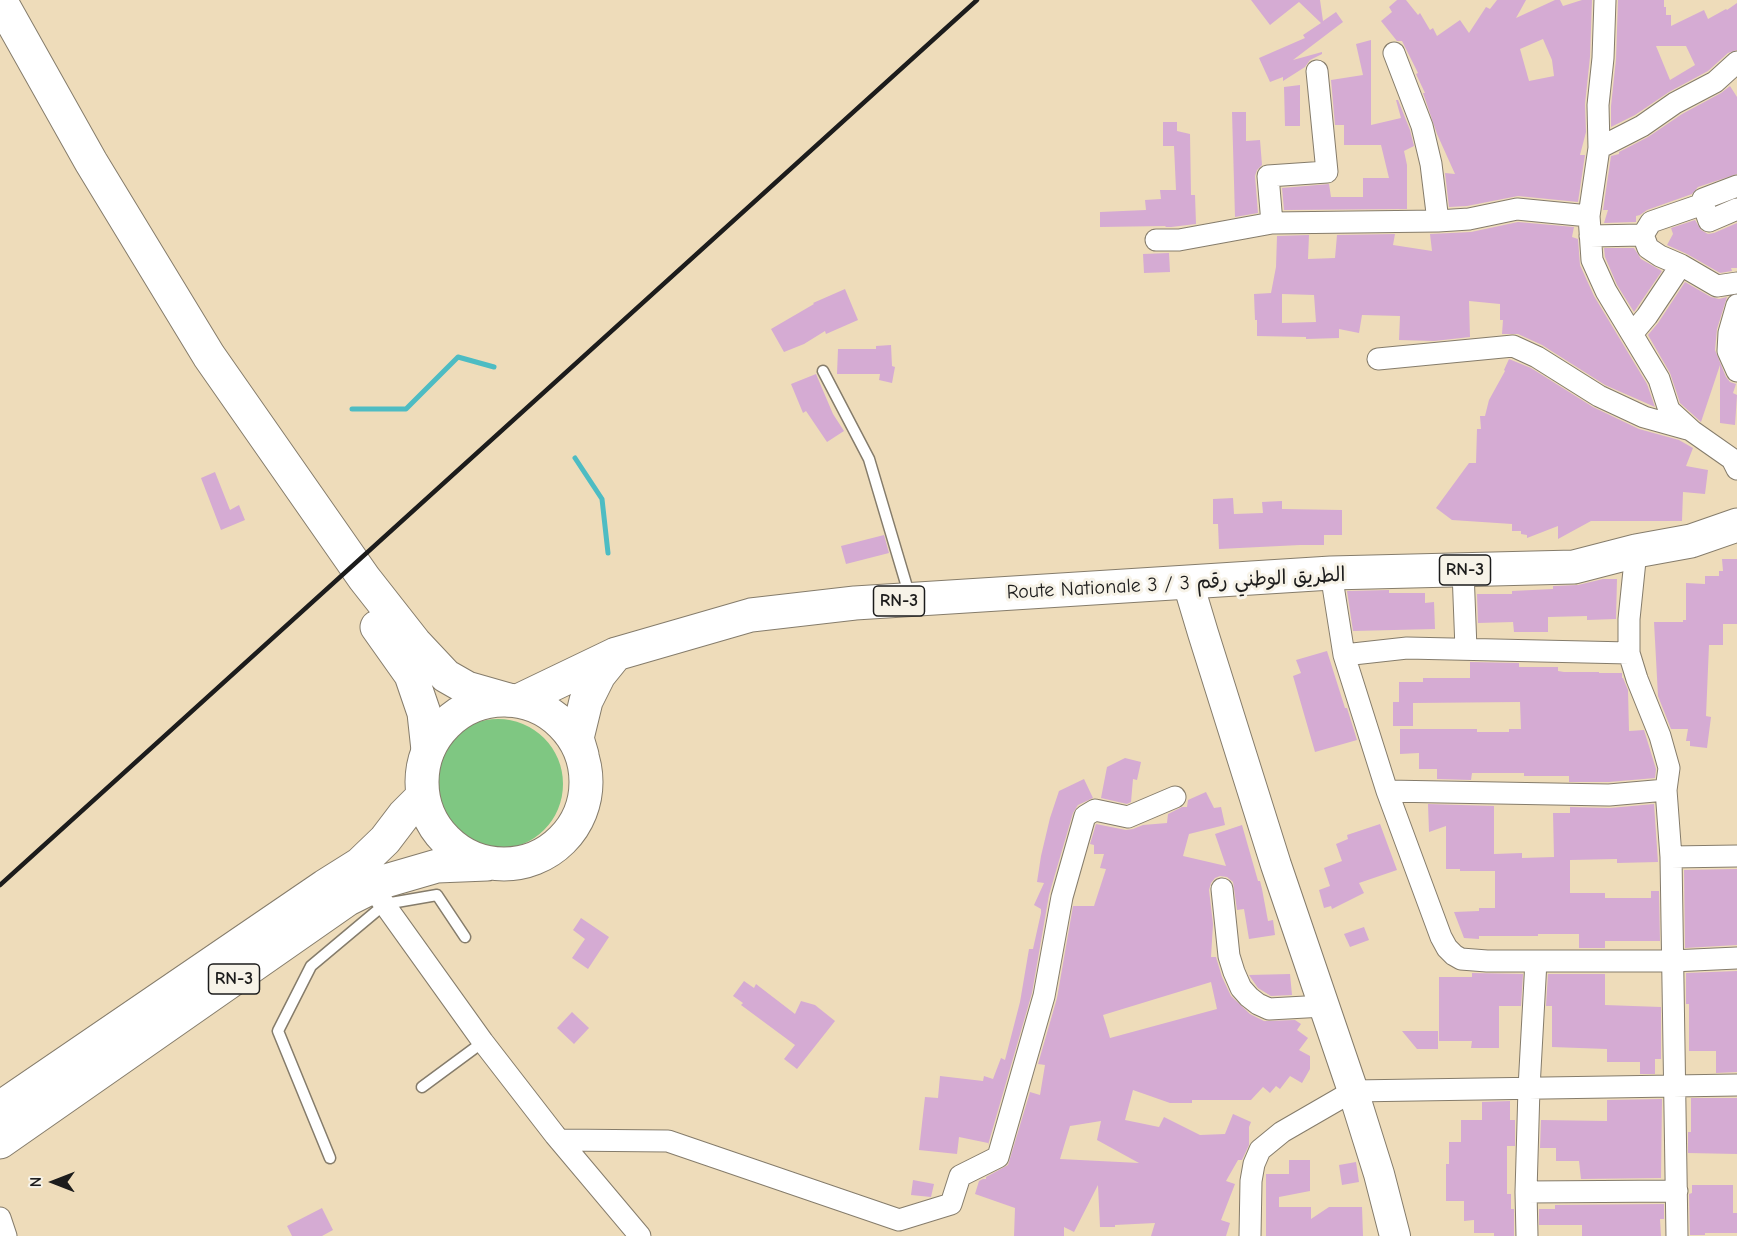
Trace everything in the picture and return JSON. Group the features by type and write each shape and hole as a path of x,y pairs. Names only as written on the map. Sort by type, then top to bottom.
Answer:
{"main road":[{"path":"0,0 91,162 209,356 364,578 415,643 446,676 467,687 535,705 557,719 574,739 582,755"},
{"path":"0,45 72,174 192,365 411,675 424,713 428,750"},
{"name":"Route Nationale 3 / الطريق الوطني رقم 3","path":"616,654 751,615 855,603 1331,573 1574,567 1636,551 1691,541 1737,525"},
{"path":"1188,583 1276,865 1353,1091 1385,1195 1395,1236"},
{"path":"513,700 492,700 461,712 442,729 428,750 422,772 423,796 428,815 438,832 452,847 468,857 487,864 516,865 543,856 566,837 581,812 587,784 577,738 586,701 599,675 616,654"},
{"name":"RN-3","path":"513,700 616,654"},
{"name":"RN-3","path":"0,1108 324,886 360,864 386,840 404,815 423,796"},
{"name":"RN-3","path":"0,1142 348,899 378,896 409,873 437,866 487,864"}],"street":[{"path":"1605,0 1603,58 1598,105 1599,148 1590,226 1592,260 1606,291 1659,379 1669,410 1692,431 1736,457"},
{"path":"1394,52 1422,126 1431,164 1438,221"},
{"path":"1599,148 1642,126 1675,103 1715,82 1737,62"},
{"path":"1272,223 1268,176 1327,172 1317,71"},
{"path":"1737,186 1703,200 1709,220 1737,209"},
{"path":"1643,235 1651,222 1703,204"},
{"path":"1156,240 1179,240 1272,223 1438,221 1469,219 1517,209 1590,226 1643,235"},
{"path":"1643,235 1648,248 1717,286 1737,283"},
{"path":"1632,334 1647,316 1681,265"},
{"path":"1737,305 1729,333 1728,351 1737,370"},
{"path":"1378,360 1513,346 1537,357 1599,396 1644,417 1692,431"},
{"path":"1636,551 1629,619 1629,653 1660,736 1669,768 1666,790 1671,857 1677,1236"},
{"path":"1462,571 1466,649"},
{"path":"1331,573 1344,655 1387,791 1447,948 1454,956 1473,961 1672,961 1737,958"},
{"path":"1344,655 1407,648 1629,653"},
{"path":"1387,791 1609,795 1666,790"},
{"path":"559,1140 669,1141 900,1220 951,1204 960,1176 998,1157 1044,996 1062,897 1085,816 1095,810 1128,817 1175,797"},
{"path":"1671,857 1737,856"},
{"path":"1222,889 1232,964 1241,988 1248,997 1269,1008 1324,1006"},
{"path":"378,896 483,1042 559,1140 640,1236"},
{"path":"1527,1236 1529,1088 1536,961"},
{"path":"1250,1236 1251,1181 1254,1164 1260,1150 1282,1132 1353,1091 1737,1085"},
{"path":"1526,1192 1677,1191"},
{"path":"0,1218 6,1236"}],"lane":[{"path":"823,371 869,459 911,600"},
{"path":"330,1158 278,1031 311,966 378,896 437,895 465,937"},
{"path":"422,1087 483,1042"}],"green space":[{"path":"498,719 523,724 544,738 558,759 563,784 558,809 544,830 523,844 498,849 473,844 452,830 438,809 433,784 438,759 452,738 473,724"}],"building":[{"path":"1251,0 1320,0 1323,21 1336,12 1343,22 1293,60 1322,52 1322,54 1310,60 1305,67 1283,81 1283,77 1270,82 1259,58 1305,38 1303,35 1321,23 1299,2 1270,25"},
{"path":"1397,0 1406,0 1418,15 1420,13 1430,30 1433,28 1437,36 1460,20 1469,33 1486,7 1490,9 1497,0 1526,0 1516,18 1555,0 1560,0 1563,6 1582,0 1592,0 1590,57 1585,104 1586,132 1580,155 1585,155 1578,202 1518,196 1467,206 1449,207 1445,173 1455,174 1437,134 1423,93 1425,93 1416,74 1418,73 1402,41 1397,41 1381,21 1392,12 1389,7","holes":["1543,39 1552,60 1554,76 1529,81 1520,49"]},
{"path":"1618,0 1664,0 1666,15 1671,15 1671,26 1704,10 1708,19 1737,3 1737,50 1728,53 1708,71 1611,127","holes":["1656,46 1686,46 1695,65 1670,80"]},
{"path":"1371,40 1371,125 1401,118 1396,100 1398,100 1414,146 1404,151 1407,165 1407,209 1284,210 1282,188 1329,184 1331,197 1363,197 1363,178 1389,178 1381,145 1344,145 1344,125 1335,125 1331,80 1363,75 1356,44"},
{"path":"1300,85 1300,126 1285,126 1284,87"},
{"path":"1730,86 1737,97 1737,174 1698,187 1692,194 1647,210 1636,216 1636,222 1604,223 1608,210 1603,210 1611,156 1619,154 1648,137"},
{"path":"1232,112 1246,112 1246,141 1260,140 1262,165 1255,176 1258,213 1235,217"},
{"path":"1163,122 1177,122 1177,131 1190,134 1191,195 1195,195 1196,224 1171,227 1100,227 1100,212 1146,210 1145,200 1161,199 1160,190 1176,190 1174,146 1163,146"},
{"path":"1695,220 1701,230 1708,234 1737,223 1737,268 1720,273 1667,245 1673,234 1671,228"},
{"path":"1518,222 1574,227 1572,237 1578,239 1580,265 1594,296 1647,384 1655,407 1605,385 1542,345 1518,334 1502,334 1503,320 1500,320 1500,304 1469,301 1470,337 1434,341 1399,340 1400,316 1362,315 1359,333 1339,329 1339,338 1306,339 1306,337 1257,336 1254,294 1271,293 1276,267 1277,236 1309,235 1308,259 1335,258 1337,235 1395,234 1393,245 1432,251 1430,234 1471,232","holes":["1282,294 1314,295 1316,322 1282,323"]},
{"path":"1604,248 1634,248 1641,259 1662,271 1634,312 1617,285 1605,257"},
{"path":"1169,253 1170,272 1144,273 1143,254"},
{"path":"1685,282 1711,297 1719,299 1727,297 1717,329 1715,350 1726,377 1730,382 1736,384 1733,393 1737,395 1735,425 1720,423 1720,365 1701,422 1680,403 1670,373 1648,335"},
{"path":"845,289 858,320 826,334 825,331 804,344 784,352 771,329 813,303"},
{"path":"891,345 892,366 895,367 892,383 879,380 880,374 837,374 838,349 876,349 876,346"},
{"path":"1509,359 1531,368 1593,407 1639,429 1679,440 1693,448 1686,466 1708,470 1705,494 1683,492 1682,521 1591,521 1558,539 1558,526 1527,538 1527,535 1521,534 1521,531 1512,531 1512,524 1452,520 1436,508 1469,463 1476,463 1477,429 1481,429 1480,416 1485,416 1489,400"},
{"path":"816,374 833,414 844,431 827,442 806,411 803,413 791,384"},
{"path":"215,472 230,510 239,505 245,520 221,530 201,478"},
{"path":"1233,498 1234,514 1263,513 1262,502 1282,501 1282,509 1342,510 1342,535 1324,535 1324,545 1219,549 1218,524 1213,524 1213,499"},
{"path":"884,535 889,553 846,564 841,546"},
{"path":"1722,559 1737,559 1737,624 1723,624 1723,645 1709,645 1706,716 1711,717 1707,748 1690,746 1690,741 1686,741 1688,729 1671,729 1658,696 1654,622 1683,622 1686,620 1686,583 1705,584 1705,576 1719,576 1719,571 1723,571"},
{"path":"1603,579 1617,579 1616,619 1587,620 1587,616 1548,617 1548,632 1514,632 1513,622 1478,623 1477,594 1512,594 1512,591 1553,589 1553,586 1578,585"},
{"path":"1389,590 1389,593 1425,593 1425,603 1434,602 1435,629 1353,631 1347,591"},
{"path":"1327,651 1357,740 1315,752 1293,676 1301,673 1296,660"},
{"path":"1470,662 1519,663 1519,667 1558,667 1558,671 1564,672 1622,673 1628,690 1629,731 1644,730 1656,769 1655,778 1609,782 1569,782 1569,776 1472,773 1471,780 1437,779 1437,769 1419,769 1419,753 1400,754 1400,729 1477,729 1477,732 1509,732 1509,729 1521,729 1520,702 1413,703 1413,726 1393,726 1393,702 1399,702 1399,682 1423,682 1423,678 1470,678"},
{"path":"1125,758 1141,762 1137,780 1133,779 1131,802 1127,804 1101,798 1107,767"},
{"path":"1084,779 1093,798 1078,805 1073,813 1049,895 1032,993 988,1145 988,1143 959,1137 957,1154 919,1150 925,1097 938,1098 940,1076 983,1081 984,1076 993,1079 1001,1058 1005,1060 1020,1002 1029,949 1033,949 1041,913 1041,909 1034,905 1044,883 1037,882 1050,818 1059,791"},
{"path":"1206,792 1214,808 1221,807 1225,825 1189,834 1183,856 1226,866 1215,834 1242,825 1258,881 1260,881 1268,921 1273,920 1275,935 1249,939 1244,909 1237,910 1233,882 1227,877 1215,878 1209,890 1213,924 1211,957 1216,957 1231,996 1250,1014 1264,1021 1295,1020 1301,1024 1297,1030 1308,1038 1299,1050 1310,1056 1310,1069 1302,1083 1290,1076 1280,1089 1276,1086 1270,1093 1263,1087 1251,1100 1192,1100 1192,1103 1170,1103 1133,1090 1125,1120 1159,1127 1164,1117 1200,1135 1225,1134 1233,1114 1251,1122 1249,1145 1242,1160 1238,1160 1226,1181 1235,1184 1221,1220 1230,1223 1226,1236 1151,1236 1155,1223 1100,1227 1098,1185 1074,1232 1064,1227 1064,1236 1014,1236 1015,1208 975,1194 979,1181 1008,1165 1030,1092 1040,1095 1045,1065 1038,1064 1057,998 1073,906 1094,906 1106,869 1100,868 1104,854 1094,854 1094,845 1090,844 1096,824 1126,830 1143,825 1167,823 1168,814 1187,807 1188,800","holes":["1211,982 1217,1009 1110,1038 1103,1015","1101,1121 1097,1140 1139,1163 1060,1159 1070,1126"]},
{"path":"1428,804 1494,806 1494,854 1522,853 1522,858 1554,857 1553,813 1570,813 1570,807 1610,808 1654,804 1658,862 1617,863 1617,859 1570,860 1570,893 1605,893 1605,898 1651,898 1651,891 1659,891 1660,941 1605,941 1605,948 1579,948 1579,934 1464,938 1454,912 1495,908 1495,871 1446,869 1446,826 1429,832"},
{"path":"1380,824 1397,870 1359,883 1364,893 1332,909 1331,906 1324,908 1319,890 1330,886 1324,868 1342,861 1336,844 1348,839 1347,835"},
{"path":"1737,869 1737,945 1685,948 1684,870"},
{"path":"581,918 609,937 588,969 572,958 585,939 573,930"},
{"path":"1364,927 1369,940 1350,947 1344,934"},
{"path":"1737,971 1737,1072 1716,1073 1716,1051 1689,1051 1689,1004 1686,1004 1686,973"},
{"path":"1472,973 1523,974 1521,1006 1499,1006 1499,1048 1471,1048 1472,1041 1439,1041 1439,977 1472,977"},
{"path":"1290,974 1292,995 1271,996 1258,988 1249,975"},
{"path":"1548,974 1605,974 1605,1005 1661,1007 1661,1059 1655,1059 1655,1074 1640,1074 1640,1062 1607,1062 1607,1049 1552,1047 1552,1006 1546,1006"},
{"path":"744,981 754,988 756,984 795,1014 801,1001 815,1005 835,1021 797,1069 784,1059 795,1045 741,1005 743,1003 733,996"},
{"path":"572,1012 589,1028 574,1044 557,1028"},
{"path":"1402,1031 1438,1031 1438,1049 1417,1049"},
{"path":"1691,1098 1737,1098 1737,1154 1688,1153 1688,1132 1691,1132"},
{"path":"1662,1099 1661,1178 1581,1179 1579,1161 1556,1161 1556,1148 1540,1148 1541,1120 1607,1121 1607,1100"},
{"path":"1510,1101 1510,1120 1515,1120 1515,1146 1507,1146 1507,1194 1511,1194 1511,1209 1514,1209 1514,1236 1474,1233 1474,1220 1464,1221 1464,1201 1446,1201 1446,1164 1449,1164 1449,1142 1461,1142 1461,1120 1482,1120 1482,1102"},
{"path":"1289,1160 1310,1160 1310,1191 1279,1197 1279,1207 1311,1207 1311,1219 1329,1207 1362,1207 1363,1236 1266,1236 1266,1174 1289,1174"},
{"path":"1356,1162 1359,1182 1342,1185 1339,1165"},
{"path":"913,1180 934,1184 931,1197 911,1195"},
{"path":"1692,1185 1733,1185 1733,1213 1737,1213 1737,1233 1690,1235 1689,1194 1692,1193"},
{"path":"1664,1204 1664,1219 1660,1219 1661,1236 1582,1236 1582,1225 1539,1225 1539,1209 1555,1209 1555,1205"},
{"path":"322,1208 333,1230 322,1236 292,1236 287,1226"}],"waterway":[{"path":"352,409 406,409 458,357 494,367"},
{"path":"575,458 602,499 608,553"}],"railway":[{"path":"0,885 977,0"}]}
